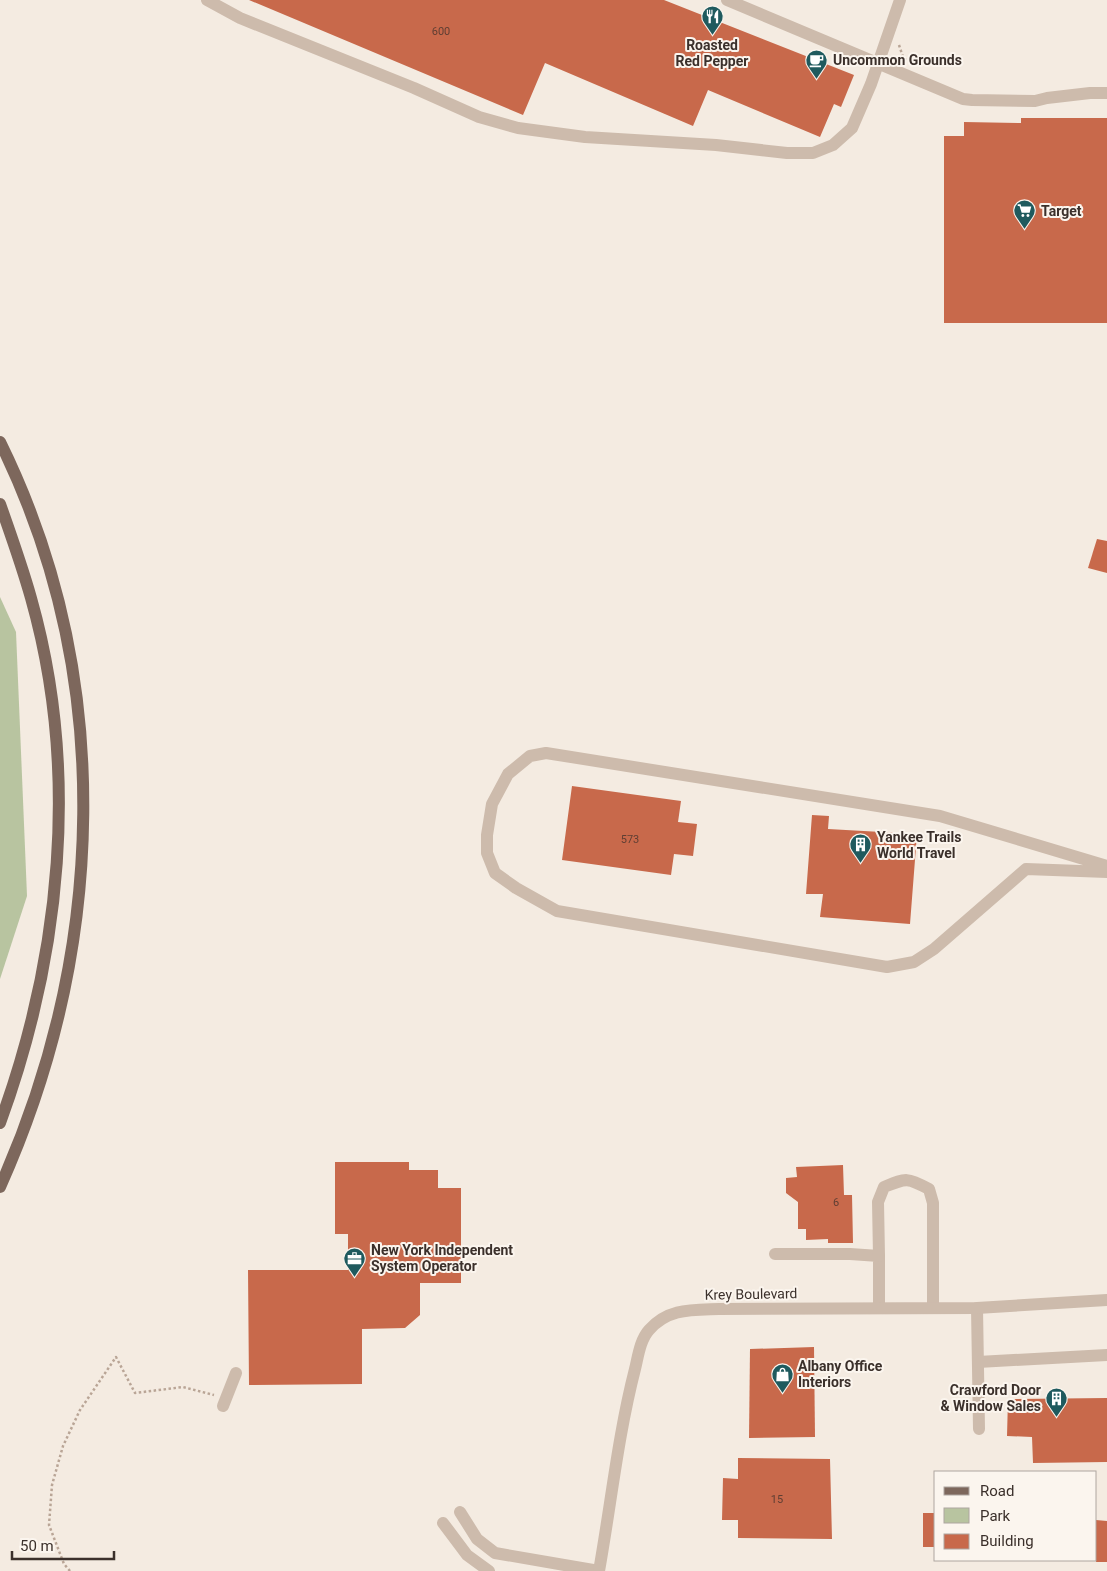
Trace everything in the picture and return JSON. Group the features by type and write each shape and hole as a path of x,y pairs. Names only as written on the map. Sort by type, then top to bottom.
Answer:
{"main road":[{"path":"0,442 26,504 56,593 75,687 84,786 84,837 75,936 54,1037 40,1086 0,1187"},
{"path":"0,504 29,590 42,645 50,691 59,786 59,836 56,885 50,932 30,1030 0,1123"}],"street":[{"path":"207,0 240,18 414,88 480,117 518,128 585,137 716,145 787,153 813,153 833,145 852,128 871,84 900,0"},
{"path":"727,0 954,95 972,100 1035,101 1090,93 1107,93"},
{"path":"1107,866 940,816 546,754 530,756 508,774 492,804 488,835 488,854 495,873 516,888 557,911 887,967 914,962 934,949 1026,869 1107,872"},
{"path":"879,1308 878,1202 884,1187 901,1180 911,1180 928,1189 933,1203 933,1308"},
{"path":"775,1254 879,1256"},
{"name":"Krey Boulevard","path":"599,1571 628,1398 641,1346 647,1331 669,1315 681,1311 978,1308 1107,1300"},
{"path":"978,1308 979,1429"},
{"path":"978,1362 1107,1355"},
{"path":"224,1403 236,1372"},
{"path":"460,1512 477,1539 495,1553 599,1571"},
{"path":"443,1523 467,1555 490,1571"}],"path":[{"path":"898,43 903,57 910,63"},
{"path":"70,1571 64,1564 49,1525 52,1485 63,1446 80,1410 116,1358 136,1393 183,1387 224,1403"}],"green space":[{"path":"0,597 16,632 27,896 0,979"}],"building":[{"path":"249,0 664,0 854,75 841,107 834,104 820,137 708,90 693,126 545,63 523,115"},
{"name":"Target","path":"1021,118 1107,118 1107,323 944,323 944,136 964,136 964,122 1021,123"},
{"path":"1097,539 1107,541 1107,573 1088,568"},
{"path":"572,786 681,801 678,822 697,824 693,856 674,854 671,875 562,860"},
{"name":"Yankee Trails World Travel","path":"812,815 829,816 828,829 917,834 910,924 820,917 823,894 806,894"},
{"name":"New York Independent System Operator","path":"335,1162 409,1162 409,1170 438,1170 438,1188 461,1188 461,1283 420,1283 420,1315 405,1328 362,1329 362,1384 249,1385 248,1270 348,1270 348,1234 335,1234"},
{"path":"843,1165 844,1195 852,1195 853,1243 828,1243 828,1239 806,1240 806,1229 798,1229 798,1202 786,1193 786,1178 797,1177 796,1167"},
{"name":"Albany Office Interiors","path":"814,1347 815,1437 749,1438 750,1349"},
{"name":"Crawford Door & Window Sales","path":"1107,1398 1107,1462 1033,1463 1032,1437 1007,1436 1008,1399"},
{"path":"738,1458 830,1459 832,1539 738,1538 738,1520 722,1520 723,1478 738,1479"},
{"path":"923,1513 934,1513 934,1547 923,1547"},
{"path":"1097,1520 1107,1521 1107,1562 1096,1562"}],"place":[{"name":"Roasted Red Pepper","path":"712,36"},
{"name":"Uncommon Grounds","path":"817,79"},
{"name":"Target","path":"1025,230"},
{"name":"Yankee Trails World Travel","path":"861,864"},
{"name":"New York Independent System Operator","path":"355,1277"},
{"name":"Albany Office Interiors","path":"782,1393"},
{"name":"Crawford Door & Window Sales","path":"1057,1417"}]}
